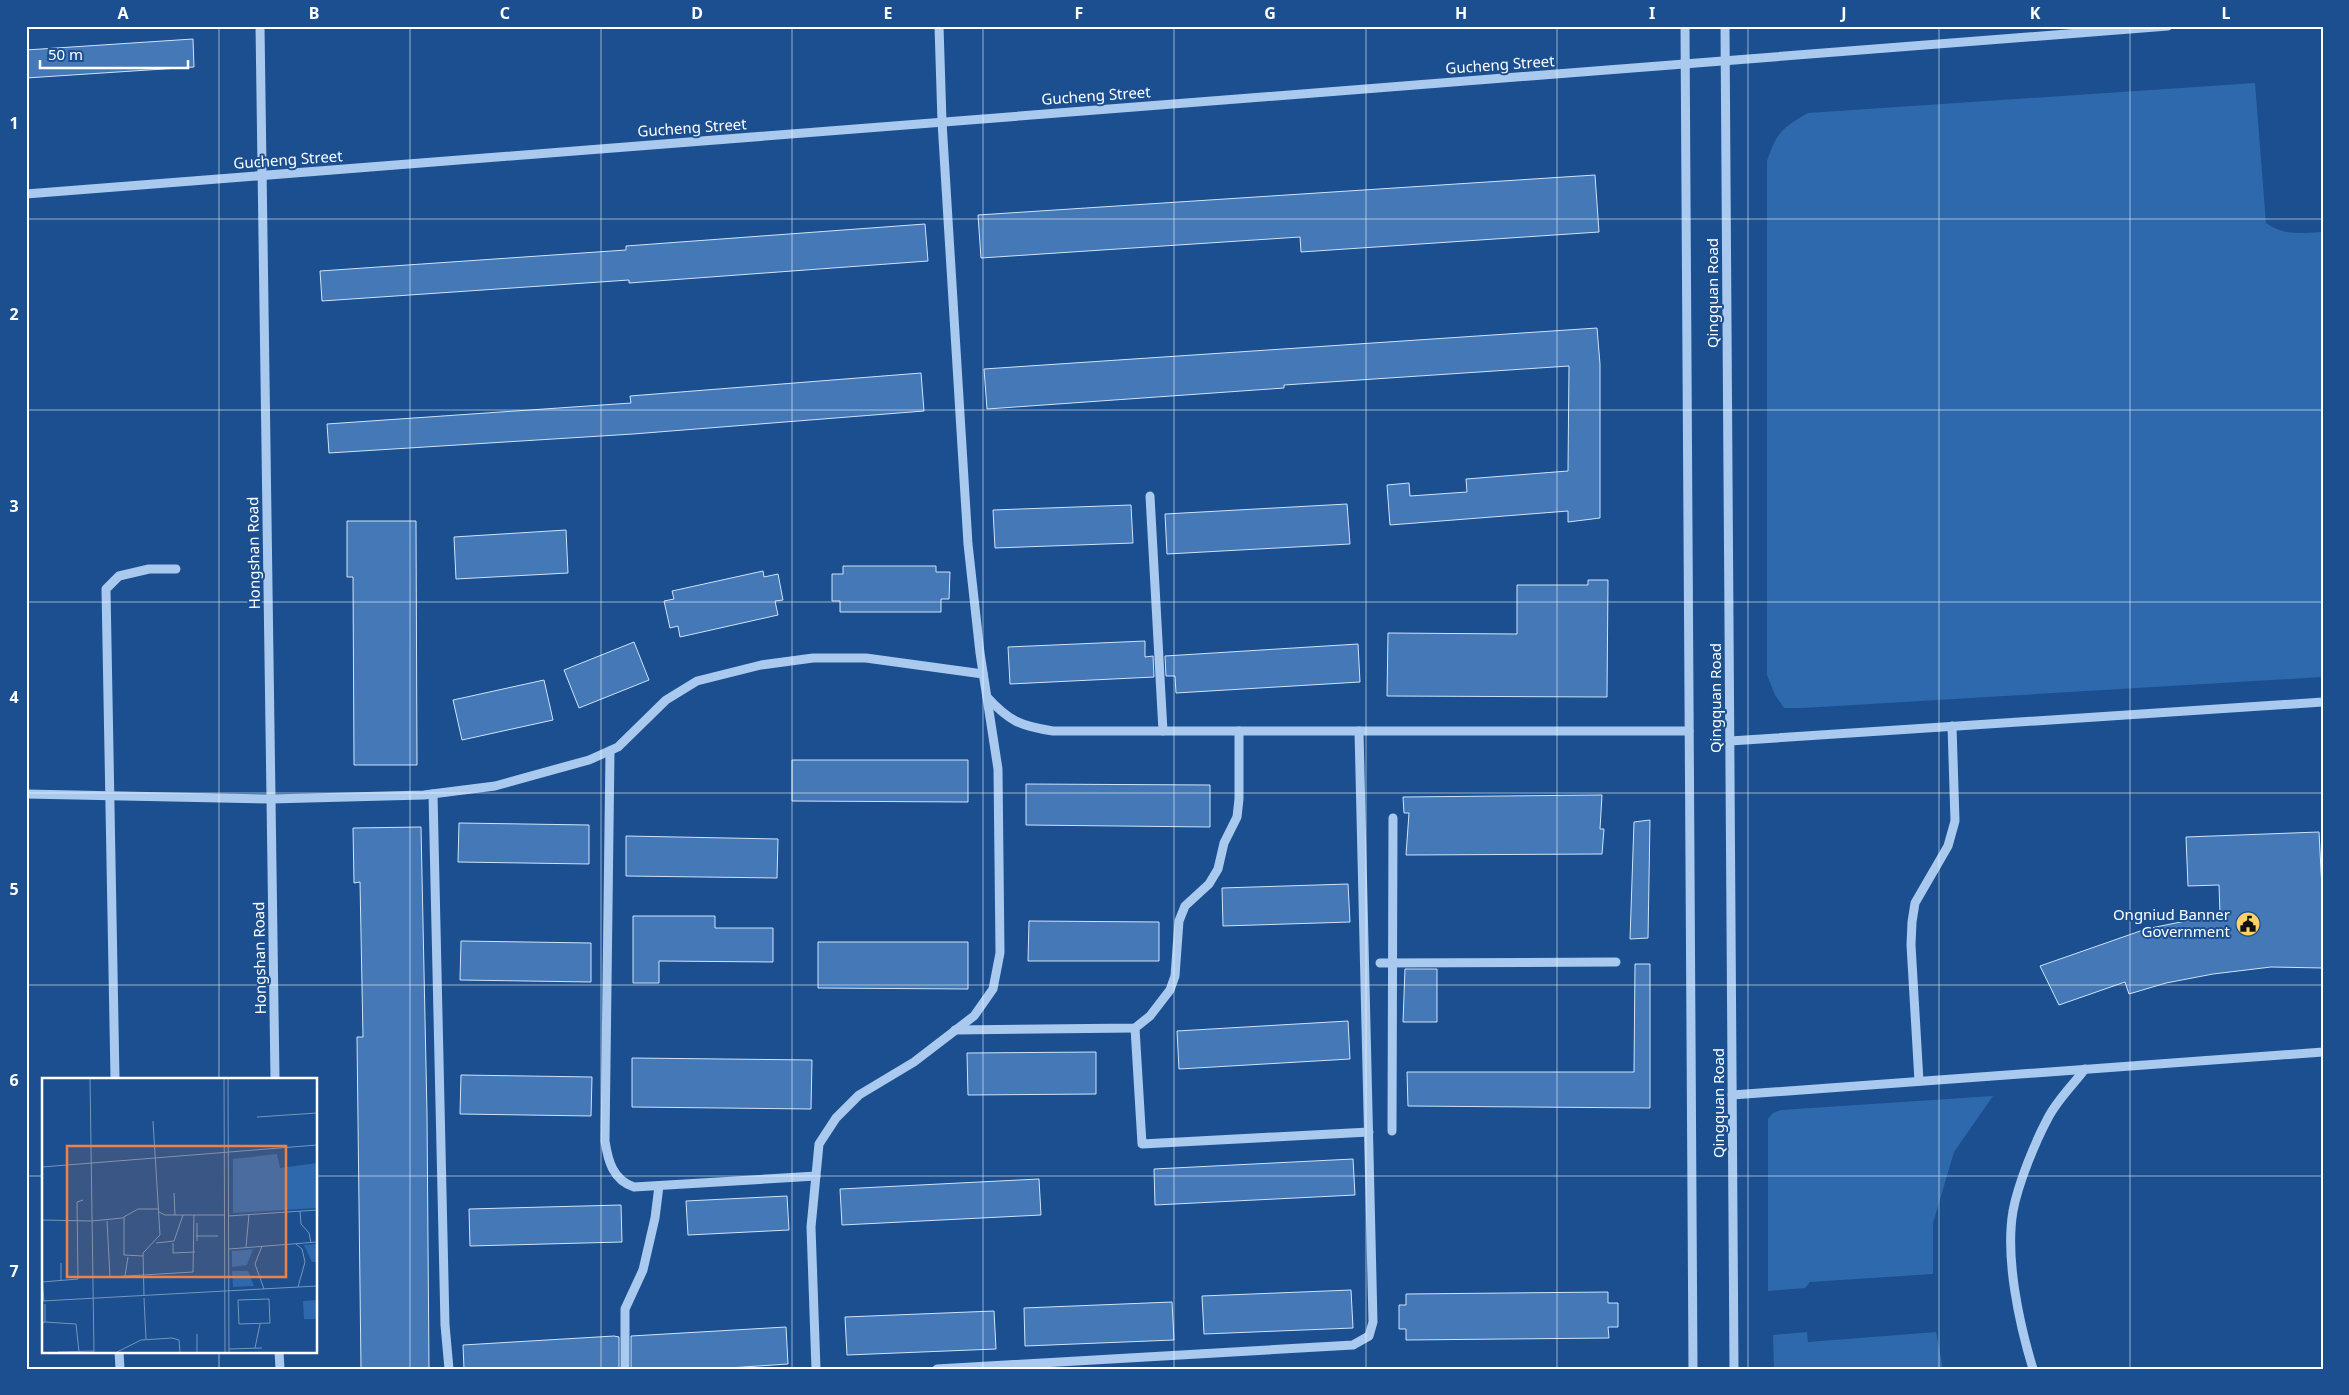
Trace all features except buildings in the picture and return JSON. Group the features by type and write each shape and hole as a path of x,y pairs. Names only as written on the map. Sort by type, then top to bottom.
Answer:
{"street":[{"name":"Hongshan Road","path":"260,26 275,1078"},
{"path":"816,1369 811,1227 820,1144 836,1118 859,1095 914,1062 974,1016 993,989 1000,953 998,769 983,674 968,544 942,122 939,26"},
{"name":"Qingquan Road","path":"1685,26 1693,1369"},
{"name":"Qingquan Road","path":"1726,26 1734,1369"},
{"name":"Gucheng Street","path":"26,194 2168,26"},
{"path":"1150,496 1163,731"},
{"path":"115,1078 106,589 120,576 150,569 176,569"},
{"path":"26,794 271,799 433,794 495,786 589,760 618,747 666,700 697,681 761,665 813,658 866,658 983,674"},
{"path":"987,697 1004,715 1030,728 1053,731 1689,731"},
{"path":"1730,740 2323,702"},
{"path":"1919,1081 1911,945 1912,922 1915,903 1948,846 1954,821 1952,726"},
{"path":"955,1030 1135,1028 1150,1016 1170,990 1175,976 1179,921 1185,906 1209,884 1218,869 1224,843 1237,817 1239,799 1239,731"},
{"path":"937,1369 1353,1346 1369,1336 1373,1322 1359,731"},
{"path":"610,751 605,1141 608,1160 615,1174 627,1185 634,1187 816,1176"},
{"path":"433,794 445,1325 449,1369"},
{"path":"1392,1132 1394,818"},
{"path":"1380,963 1616,962"},
{"path":"1135,1028 1142,1144 1369,1132"},
{"path":"1732,1095 2323,1052"},
{"path":"2033,1369 2024,1335 2012,1259 2013,1211 2028,1162 2048,1116 2085,1069"},
{"path":"625,1369 625,1309 643,1270 655,1218 659,1186"},
{"path":"119,1352 120,1369"},
{"path":"279,1352 280,1369"}],"shaded area":[{"path":"2255,83 2266,223 2286,232 2323,232 2323,677 1784,708 1775,695 1767,675 1767,161 1774,143 1781,132 1808,113"},
{"path":"1993,1096 1954,1152 1933,1223 1933,1274 1810,1282 1805,1288 1768,1291 1768,1119 1773,1113 1781,1110"},
{"path":"1807,1332 1808,1342 1936,1332 1943,1369 1774,1369 1773,1335"}],"place":[{"name":"Ongniud Banner Government","path":"2248,924"}]}
